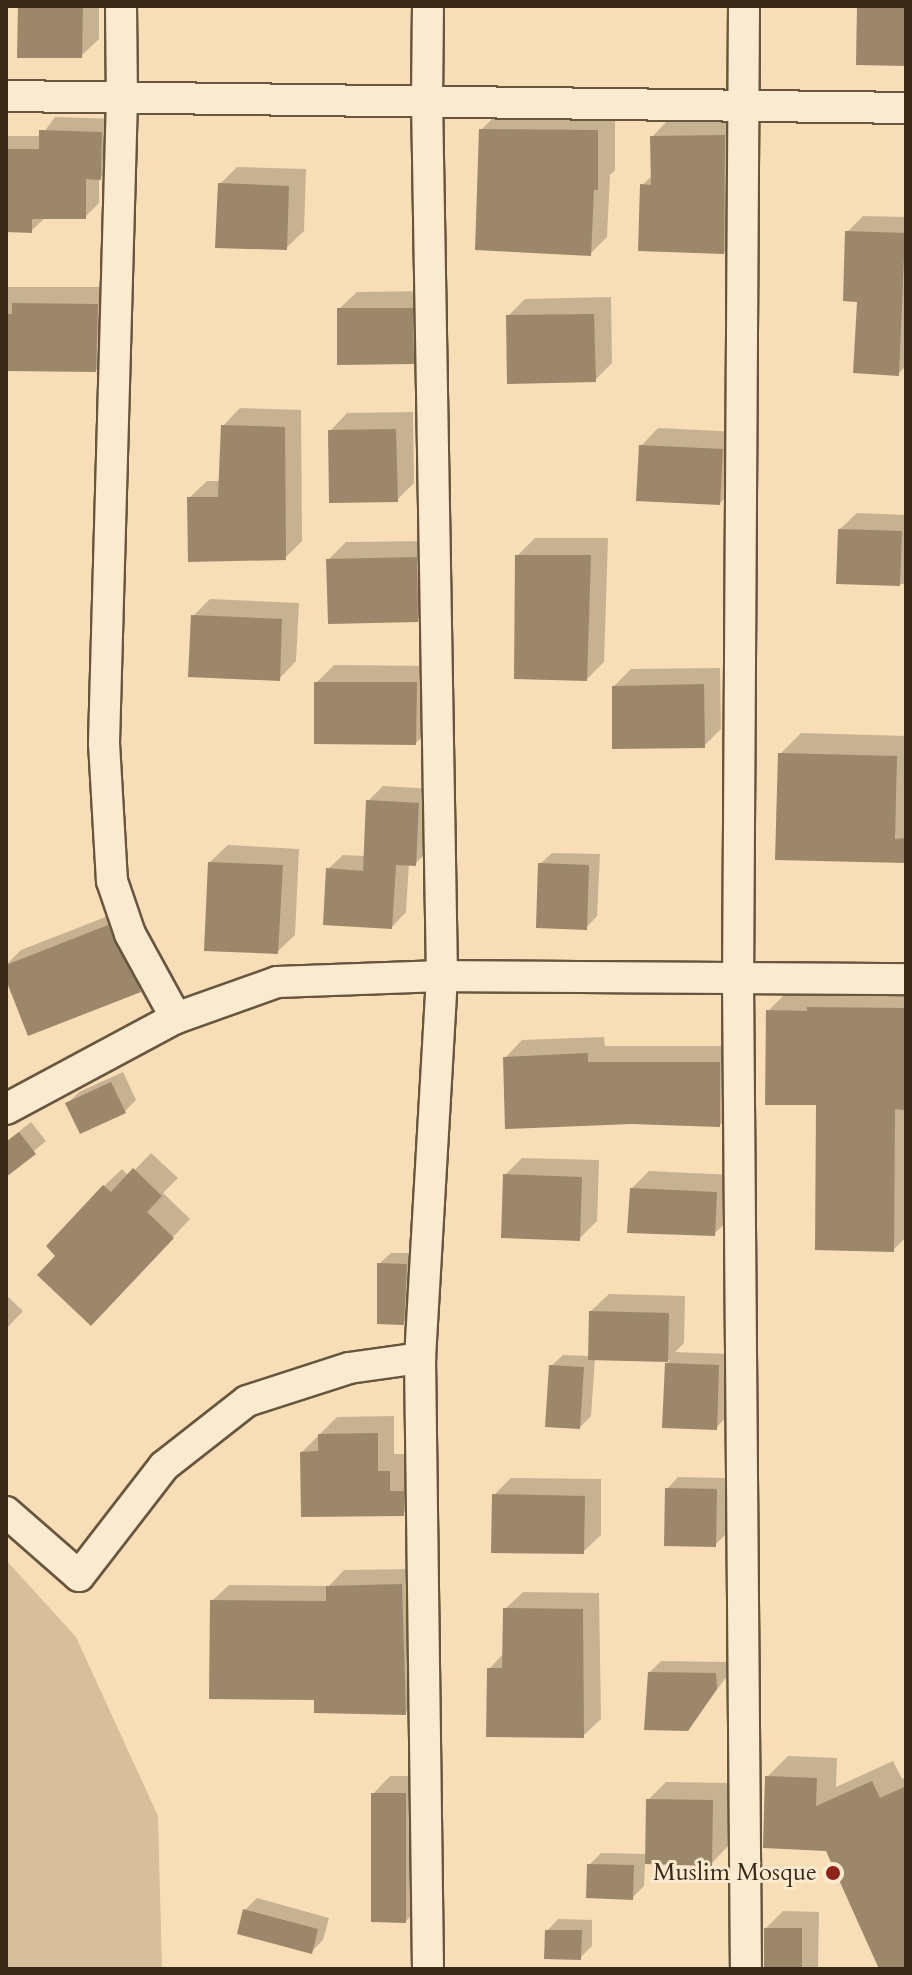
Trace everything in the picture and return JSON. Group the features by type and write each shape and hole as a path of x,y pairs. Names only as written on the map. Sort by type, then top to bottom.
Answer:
{"street":[{"path":"121,6 122,98 104,743 112,881 130,934 176,1018"},
{"path":"428,6 442,976 420,1358 428,1969"},
{"path":"744,6 738,978 746,1969"},
{"path":"6,96 906,108"},
{"path":"6,1109 176,1018 277,982 442,976 906,979"},
{"path":"6,1512 79,1576 164,1466 247,1401 349,1368 420,1358"}],"shaded area":[{"path":"6,1560 76,1637 158,1816 162,1969 6,1969"}],"building":[{"path":"18,6 83,6 82,58 17,58"},
{"path":"857,6 906,6 905,66 856,65"},
{"path":"479,129 598,130 598,190 594,190 591,256 475,250"},
{"path":"39,130 102,132 101,180 86,179 86,219 32,219 32,233 6,232 6,149 39,149"},
{"path":"725,135 724,254 638,251 640,184 651,185 650,136"},
{"path":"218,183 289,186 287,250 215,248"},
{"path":"845,231 905,233 899,376 853,373 857,302 843,301"},
{"path":"12,303 98,304 96,372 6,371 6,314 12,314"},
{"path":"337,308 413,308 414,364 337,365"},
{"path":"594,314 596,382 507,384 506,315"},
{"path":"221,425 285,427 286,560 188,562 187,497 218,497"},
{"path":"396,429 398,502 329,503 328,430"},
{"path":"639,445 723,449 720,505 636,501"},
{"path":"838,529 902,531 900,586 836,584"},
{"path":"515,555 591,555 587,681 514,679"},
{"path":"417,557 418,622 328,624 326,559"},
{"path":"191,615 282,619 280,681 188,677"},
{"path":"314,682 417,682 416,745 314,744"},
{"path":"704,684 705,748 612,749 612,686"},
{"path":"778,753 897,756 895,839 906,838 906,863 775,860"},
{"path":"366,800 419,803 416,866 396,865 392,929 323,925 326,868 363,871"},
{"path":"208,862 283,865 278,954 204,951"},
{"path":"538,863 589,865 587,930 536,928"},
{"path":"108,925 141,992 28,1036 6,980 6,965"},
{"path":"807,1007 906,1008 906,1110 895,1109 894,1252 815,1250 816,1105 765,1105 766,1010 807,1011"},
{"path":"588,1053 588,1062 720,1062 720,1127 631,1124 505,1129 503,1057"},
{"path":"111,1082 126,1113 80,1134 65,1103"},
{"path":"19,1132 36,1154 6,1177 6,1142"},
{"path":"133,1168 162,1196 147,1212 174,1238 91,1326 37,1275 55,1256 46,1246 103,1185 111,1192"},
{"path":"503,1174 582,1177 580,1241 501,1238"},
{"path":"630,1188 717,1192 715,1236 627,1233"},
{"path":"377,1263 407,1264 404,1325 377,1324"},
{"path":"589,1311 669,1313 668,1362 588,1360"},
{"path":"665,1363 719,1365 717,1430 662,1428"},
{"path":"549,1365 584,1367 580,1429 545,1427"},
{"path":"378,1433 378,1471 390,1471 390,1491 404,1491 404,1516 301,1517 300,1452 318,1451 318,1434"},
{"path":"665,1488 717,1489 716,1547 664,1546"},
{"path":"492,1494 585,1496 584,1554 491,1553"},
{"path":"402,1584 406,1715 314,1713 314,1700 209,1699 210,1600 326,1601 326,1586"},
{"path":"503,1608 583,1609 584,1738 486,1737 487,1668 502,1668"},
{"path":"648,1672 716,1673 717,1689 688,1731 644,1730"},
{"path":"765,1776 817,1778 816,1806 872,1781 880,1798 906,1786 906,1969 879,1969 826,1851 763,1848"},
{"path":"371,1793 406,1793 406,1923 371,1922"},
{"path":"646,1799 713,1800 712,1866 645,1864"},
{"path":"587,1864 634,1865 633,1900 586,1898"},
{"path":"243,1909 318,1929 312,1954 237,1934"},
{"path":"764,1928 802,1928 802,1969 764,1969"},
{"path":"545,1930 582,1930 581,1960 544,1959"}],"place":[{"name":"Muslim Mosque","path":"833,1873"}]}
